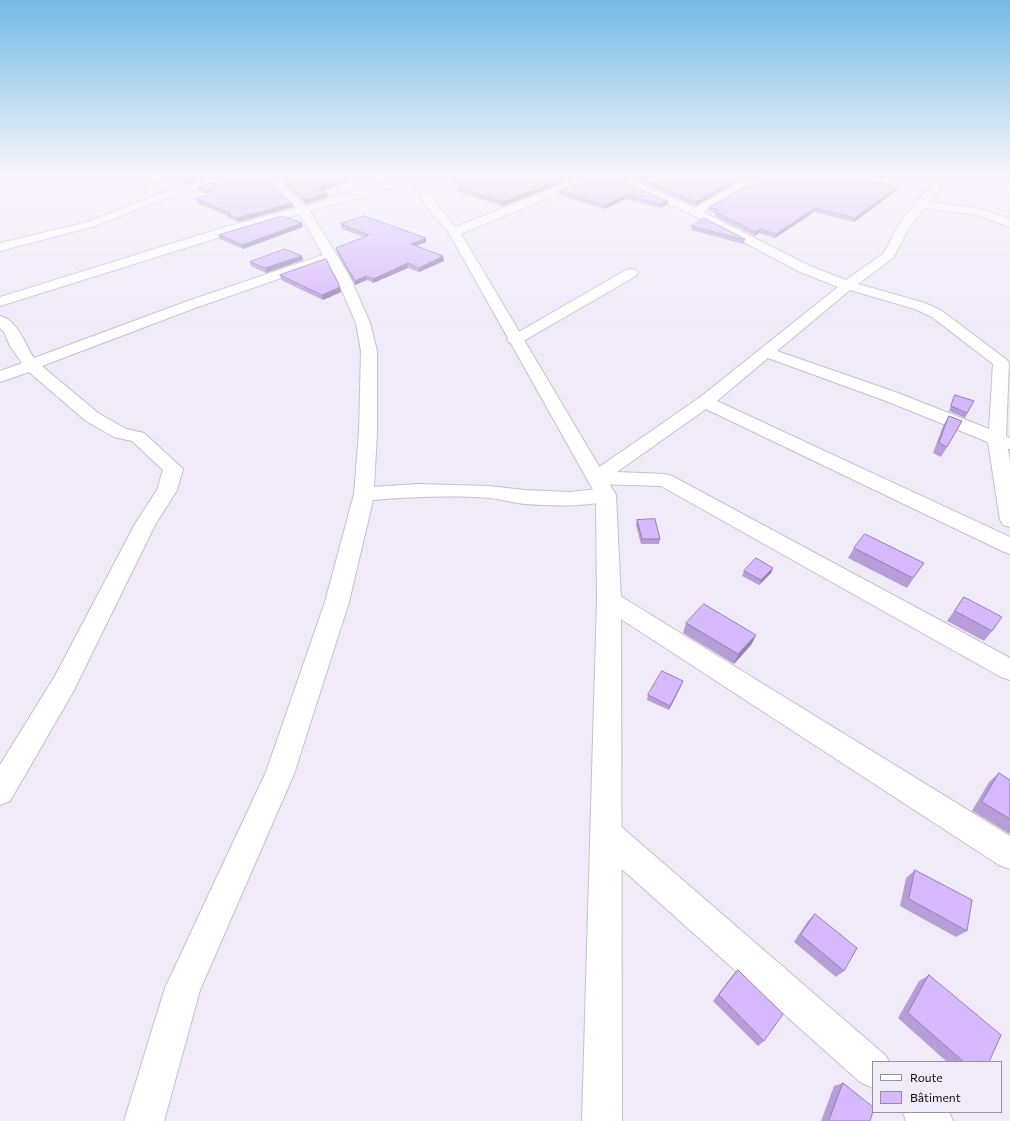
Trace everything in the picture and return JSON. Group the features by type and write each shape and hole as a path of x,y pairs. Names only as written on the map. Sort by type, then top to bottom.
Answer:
{"street":[{"path":"0,247 82,226"},
{"path":"0,302 242,226"},
{"path":"144,1121 183,988 280,774 337,602 364,494 368,432 369,351 363,323 344,277 330,257 313,226"},
{"path":"449,226 454,232 515,340 601,486 609,600 602,1121"},
{"path":"454,232 468,226"},
{"path":"724,226 805,270 847,286 920,306 937,314 1001,363 1003,442 1010,520"},
{"path":"364,494 417,490 490,492 524,497 570,499 601,486 847,286 889,255 904,226"},
{"path":"0,376 190,305 330,257"},
{"path":"515,340 632,273"},
{"path":"0,320 11,330 18,346 31,365 92,418 120,433 138,437 173,469 167,490 145,524 64,684 0,791"},
{"path":"992,355 1010,348"},
{"path":"765,352 892,397 1003,442"},
{"path":"705,402 1010,546"},
{"path":"601,486 665,480 1010,670"},
{"path":"609,600 1010,854"},
{"path":"607,835 872,1068"},
{"path":"923,1113 932,1121"}],"building":[{"path":"248,226 293,226 242,245 219,235"},
{"path":"347,226 393,226 426,238 411,244 443,256 419,268 408,263 373,279 366,276 355,281 336,248 369,235"},
{"path":"693,226 720,226 745,239 744,240"},
{"path":"744,226 788,226 776,234 760,229 756,232"},
{"path":"285,249 302,256 265,268 250,262"},
{"path":"326,259 340,287 322,295 280,275"},
{"path":"955,395 974,401 967,413 951,406"},
{"path":"949,416 962,421 947,447 939,443"},
{"path":"655,519 660,539 642,539 637,520"},
{"path":"865,534 924,563 913,578 854,548"},
{"path":"756,558 773,568 761,580 744,571"},
{"path":"964,597 1002,617 992,631 955,611"},
{"path":"704,604 756,635 738,654 686,623"},
{"path":"662,671 683,681 670,706 648,695"},
{"path":"999,773 1010,780 1010,819 982,802"},
{"path":"915,870 972,900 967,931 909,899"},
{"path":"815,914 857,948 844,971 801,935"},
{"path":"738,970 783,1014 764,1041 719,995"},
{"path":"929,975 1001,1035 989,1061 963,1061 908,1013"},
{"path":"843,1083 872,1106 872,1113 870,1121 829,1121"}]}
